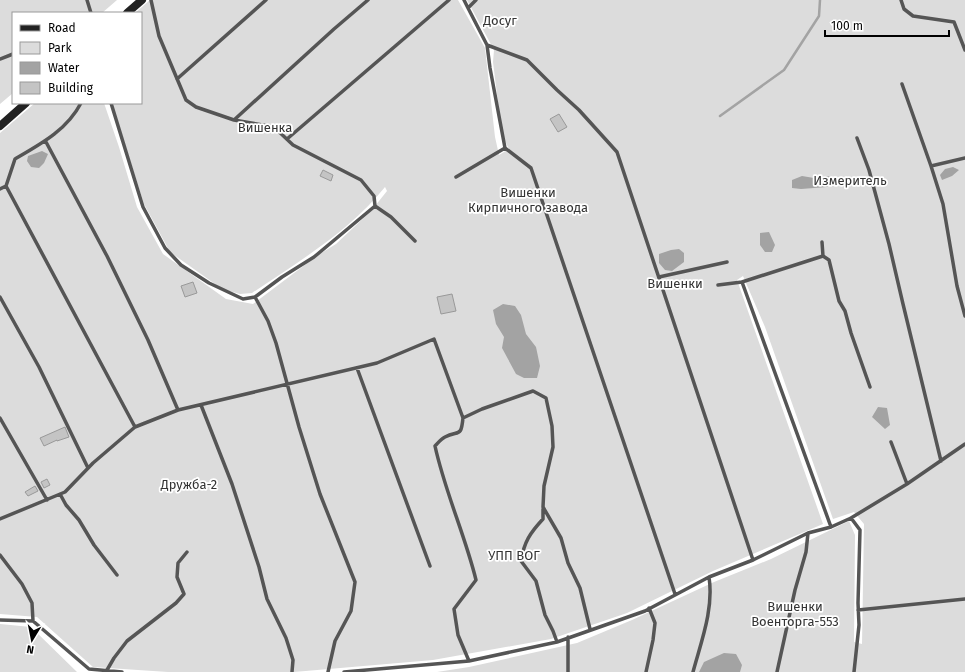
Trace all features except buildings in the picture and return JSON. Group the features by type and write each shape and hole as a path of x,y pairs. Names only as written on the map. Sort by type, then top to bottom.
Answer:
{"main road":[{"path":"128,12 142,0"},
{"path":"0,126 25,104"}],"lane":[{"path":"87,0 91,12"},
{"path":"151,0 159,36 186,100 196,107 234,120 274,127 293,145 360,180 374,196 375,206 391,218 415,241"},
{"path":"177,79 266,0"},
{"path":"234,120 368,0"},
{"path":"287,139 449,0"},
{"path":"464,0 487,45 505,148 531,168 675,594"},
{"path":"468,8 476,0"},
{"path":"901,0 904,9 913,16 954,22 965,50"},
{"path":"487,45 527,60 579,110 617,152 754,560"},
{"path":"0,59 12,54"},
{"path":"902,84 943,204 965,316"},
{"path":"0,189 6,186 15,159 46,142 63,128 80,104"},
{"path":"112,104 144,208 165,248 180,265 209,283 243,299 255,297 282,277 314,257 375,206"},
{"path":"857,138 869,170 890,244 902,304 941,461"},
{"path":"46,142 107,256 148,340 178,410"},
{"path":"456,177 505,148"},
{"path":"931,166 965,158"},
{"path":"6,186 135,427"},
{"path":"822,242 823,256"},
{"path":"718,285 742,282 823,256"},
{"path":"823,256 829,260 839,301 845,311 870,387"},
{"path":"659,277 727,262"},
{"path":"742,282 830,527"},
{"path":"0,297 39,367 88,468"},
{"path":"255,297 268,321 320,494 355,582 351,611 335,641 328,672"},
{"path":"0,519 65,492 88,468 135,427 178,410 377,363 434,339 463,418 462,429 458,434 445,437 435,446 440,467 471,560 476,580 454,609 458,635 469,661"},
{"path":"357,368 430,566"},
{"path":"463,418 482,409 533,391 546,398 552,426 553,447 544,486 543,519 530,534 522,552 521,561 536,581 545,615 557,642"},
{"path":"200,405 232,484 259,567 267,599 286,638 293,660 292,672"},
{"path":"0,418 47,500"},
{"path":"891,442 908,484"},
{"path":"344,672 391,670 469,661 557,642 649,608 709,577 754,560 808,533 830,527 851,518 908,484 965,444"},
{"path":"60,494 66,505 79,520 94,545 117,575"},
{"path":"544,507 561,538 568,563 580,588 590,629"},
{"path":"851,518 860,530 859,626 854,672"},
{"path":"776,672 795,590 806,552 808,533"},
{"path":"107,670 127,641 176,603 184,594 177,577 178,563 187,552"},
{"path":"0,554 22,584 32,603 33,621"},
{"path":"693,672 706,624 711,592 709,577"},
{"path":"858,610 965,599"},
{"path":"646,672 655,624 649,608"},
{"path":"0,620 33,621 90,670 122,672"},
{"path":"568,637 568,672"}],"green space":[{"path":"0,0 117,0 103,12 12,12 12,94 0,104"},
{"path":"150,0 458,0 485,48 495,137 499,155 509,149 502,135 493,62 494,50 467,0 965,0 965,672 437,672 469,667 577,643 632,620 714,582 771,559 849,521 855,535 854,642 862,644 864,524 854,512 833,519 765,327 743,276 737,280 823,524 713,571 627,613 551,639 433,660 294,672 168,672 93,667 37,617 0,614 0,133 34,104 104,104 137,207 163,254 226,299 253,304 318,255 336,244 371,211 387,191 385,187 356,218 323,245 252,293 240,294 222,289 170,252 144,204 112,104 142,104 142,12 136,12"},
{"path":"0,624 31,627 77,672 0,672"}],"water":[{"path":"42,151 48,154 44,163 39,168 31,167 27,161 28,156"},
{"path":"953,167 959,170 952,176 942,180 940,175 945,169"},
{"path":"802,176 814,178 830,176 834,181 827,187 801,189 792,188 792,180"},
{"path":"769,232 775,245 772,252 765,252 760,245 760,233"},
{"path":"679,249 684,253 684,262 672,271 665,270 659,263 659,254"},
{"path":"503,304 515,306 521,315 526,334 536,347 540,366 537,378 524,378 516,374 502,348 504,337 496,324 493,310"},
{"path":"878,407 887,408 890,425 885,429 872,417"},
{"path":"724,653 736,654 742,665 740,672 699,672 704,662"}],"waterway":[{"path":"720,116 784,70 819,16 820,0"}],"park label":[{"name":"Досуг","path":"500,20"},
{"name":"Вишенка","path":"265,127"},
{"name":"Измеритель","path":"850,180"},
{"name":"Вишенки Кирпичного завода","path":"528,200"},
{"name":"Вишенки","path":"675,283"},
{"name":"Дружба-2","path":"189,484"},
{"name":"УПП ВОГ","path":"514,555"},
{"name":"Вишенки Военторга-553","path":"795,614"}]}
